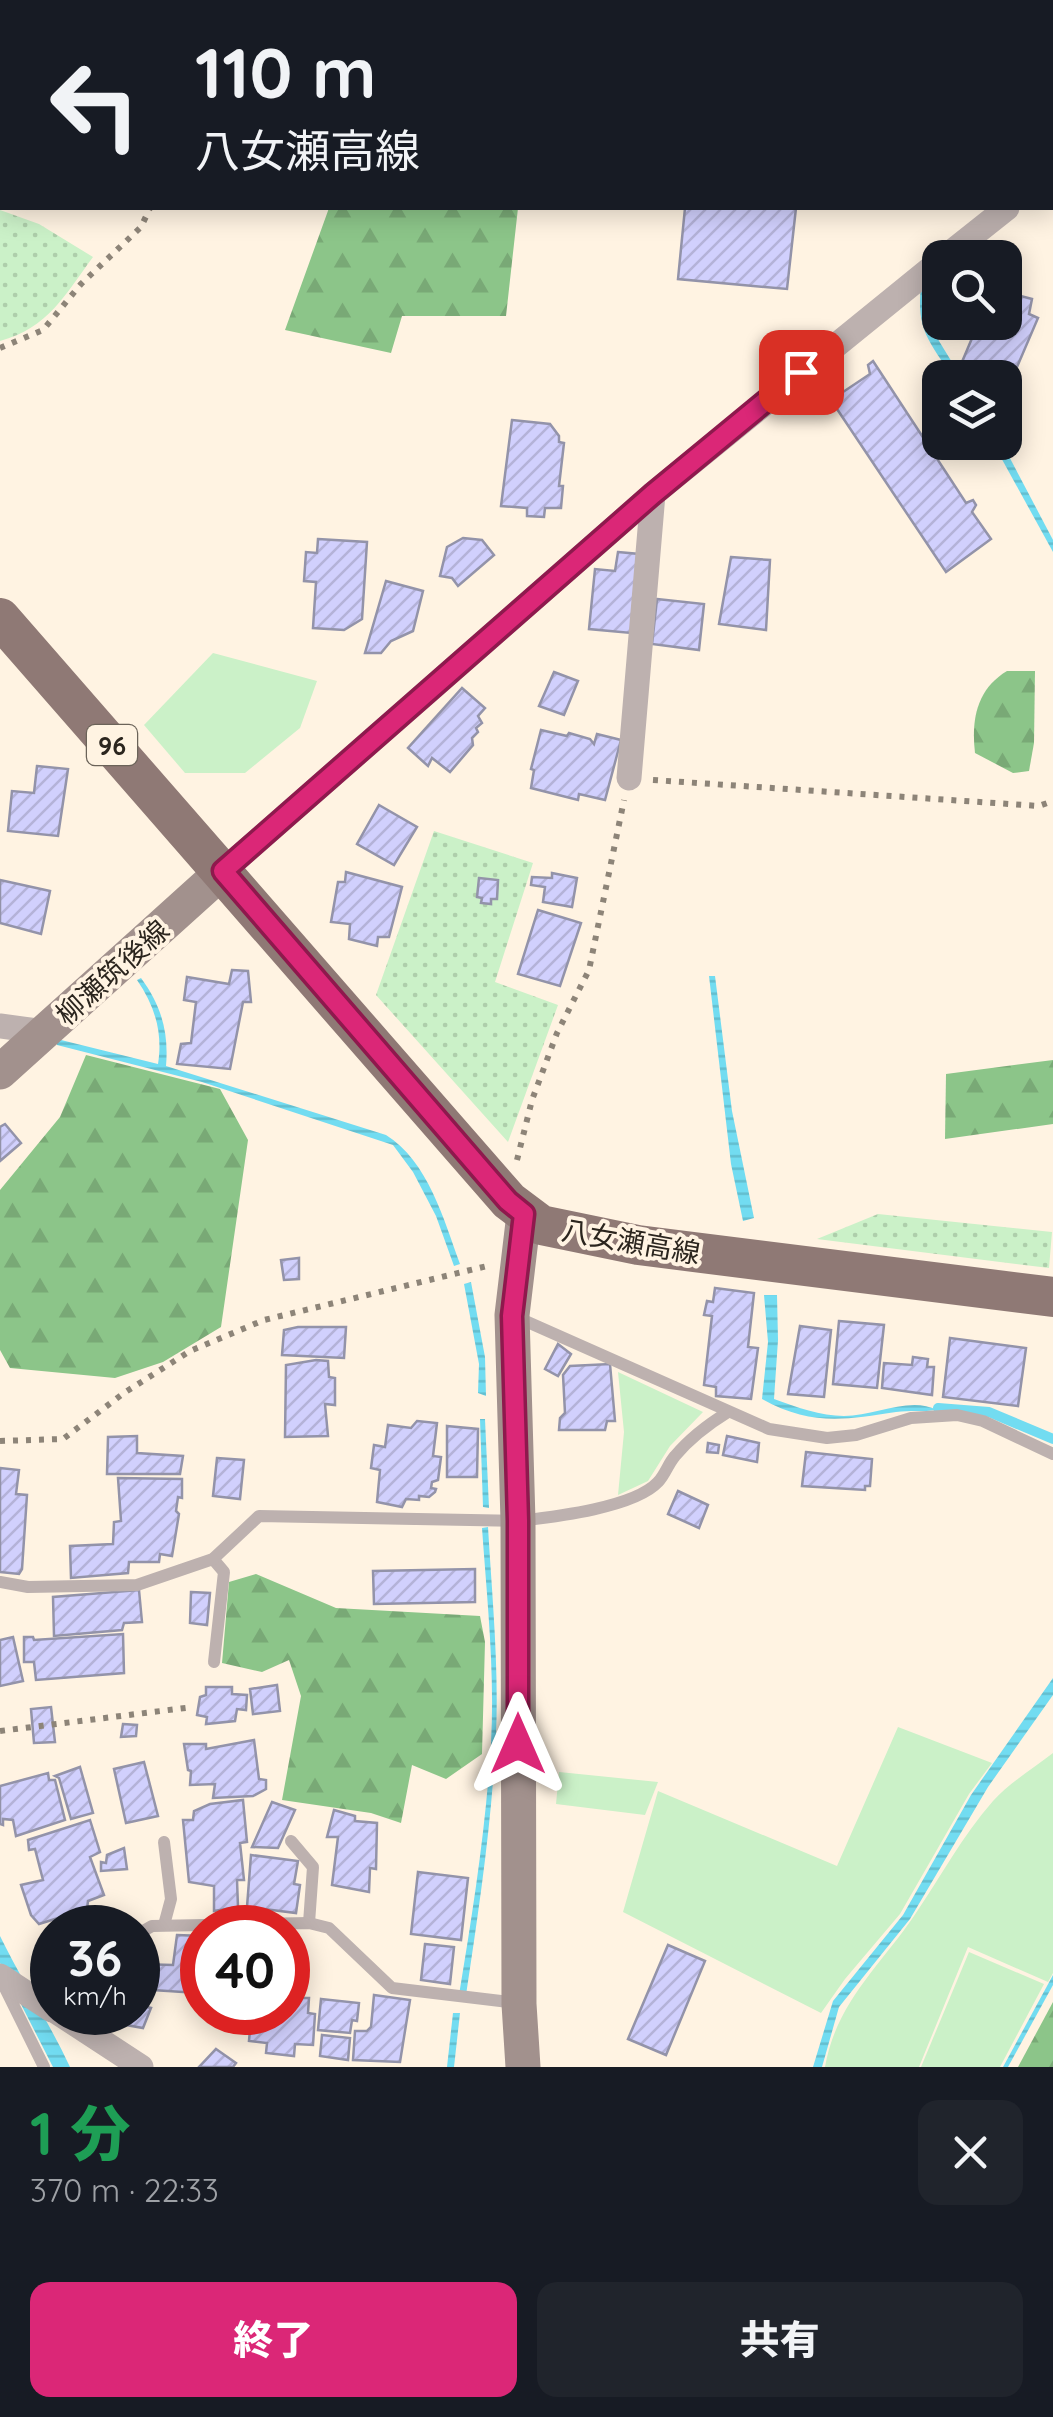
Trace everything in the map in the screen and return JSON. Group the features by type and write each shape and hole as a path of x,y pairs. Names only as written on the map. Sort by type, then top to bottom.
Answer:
{"main road":[{"name":"八女瀬高線","path":"0,618 508,1201 541,1225 638,1246 1053,1298"}],"street":[{"path":"966,240 1003,210"},
{"path":"223,871 653,494 922,275"},
{"path":"628,778 653,494"},
{"name":"柳瀬筑後線","path":"0,1072 223,871"},
{"path":"0,1026 44,1032"},
{"path":"523,2067 519,2004 518,1521 512,1316 524,1214"},
{"path":"2,1985 30,1998"},
{"path":"95,2035 141,2067"}],"lane":[{"path":"512,1316 769,1429 827,1438 856,1435 911,1418 956,1414 982,1421 1053,1454"},
{"path":"0,1582 28,1587 136,1585 213,1559 260,1516 518,1521 553,1517 631,1498 657,1484 672,1459 700,1430 728,1412"},
{"path":"213,1559 224,1572 214,1662"},
{"path":"291,1841 314,1867 310,1912"},
{"path":"164,1842 171,1899 164,1925"},
{"path":"310,1923 329,1928 392,1988 519,2004"},
{"path":"160,1925 180,1925"},
{"path":"2,1985 44,2067"}],"path":[{"path":"0,348 44,330 81,284 142,227 149,210"},
{"path":"516,1166 532,1100 557,1033 589,970 628,778 1039,806 1053,801"},
{"path":"0,1441 62,1439 190,1351 264,1320 518,1260"},
{"path":"0,1732 193,1706"}],"green space":[{"path":"0,210 39,224 93,257 43,319 0,341"},
{"path":"328,210 518,210 506,316 402,316 391,353 285,330"},
{"path":"213,653 317,681 300,728 245,773 185,773 144,725"},
{"path":"1007,671 1035,671 1034,743 1029,771 1013,773 975,753 978,706 989,687"},
{"path":"434,831 533,863 495,982 558,1005 508,1142 376,995"},
{"path":"86,1055 220,1089 248,1140 221,1327 163,1362 115,1378 10,1368 0,1350 0,1190 60,1117"},
{"path":"1053,1060 1053,1124 945,1139 946,1074"},
{"path":"878,1214 1052,1232 1049,1268 817,1239"},
{"path":"618,1372 703,1412 670,1446 648,1481 618,1495 624,1432"},
{"path":"256,1574 336,1608 480,1616 485,1642 482,1754 446,1779 412,1765 401,1823 371,1813 282,1800 301,1696 289,1660 262,1672 222,1663 229,1582"},
{"path":"898,1727 992,1763 969,1794 900,1914 821,2013 623,1912 658,1791 837,1866"},
{"path":"1053,1753 1053,1973 1048,1982 968,1947 919,2067 825,2067 849,2004 914,1916 971,1828 999,1794"},
{"path":"559,1772 658,1782 645,1815 556,1804"},
{"path":"969,1952 1044,1984 1000,2067 921,2067"},
{"path":"1053,2002 1053,2067 1018,2067"}],"water":[{"path":"929,340 939,340 951,360 941,360"},
{"path":"1002,460 1011,460 1053,540 1053,552"},
{"path":"709,976 715,976 732,1111 754,1218 743,1221 731,1164"},
{"path":"141,978 162,1019 166,1066 386,1135 401,1146 424,1176 460,1264 454,1266 436,1216 413,1172 393,1145 202,1082 57,1045 57,1039 158,1064 158,1031 149,1000 137,980"},
{"path":"471,1282 485,1357 486,1396 478,1393 479,1364 464,1284"},
{"path":"764,1295 777,1295 774,1399 835,1416 915,1405 937,1410 828,1419 796,1414 762,1399 768,1342"},
{"path":"480,1419 485,1419 489,1508 483,1507"},
{"path":"488,1527 496,1735 466,1995 459,1995 491,1743 491,1662 482,1528"},
{"path":"1053,1678 1053,1695 988,1787 910,1919 839,2007 822,2067 813,2067 833,2001 903,1915 971,1795"},
{"path":"0,1936 30,1991 30,2022 0,1963"},
{"path":"1053,1975 1053,1985 1008,2067 1003,2067"},
{"path":"453,2013 460,2013 454,2067 447,2067"},
{"path":"37,2035 54,2035 70,2067 53,2067"}],"building":[{"path":"685,210 796,210 787,289 678,279"},
{"path":"1022,296 1032,299 1029,314 1038,318 1020,360 963,360 971,340 1022,340"},
{"path":"873,361 922,436 922,460 938,460 966,503 973,500 976,505 972,512 991,539 946,572 831,400 870,374 868,365"},
{"path":"512,420 550,424 559,442 564,443 559,486 563,486 561,508 545,508 544,517 527,516 527,508 501,506"},
{"path":"463,538 482,540 494,555 458,586 452,578 440,576 447,547"},
{"path":"318,539 367,542 362,619 344,630 313,628 316,582 304,581 306,552 317,553"},
{"path":"618,552 639,554 631,633 589,629 595,569 615,571"},
{"path":"731,557 770,560 766,630 719,624"},
{"path":"386,581 423,591 413,631 391,641 381,653 365,653"},
{"path":"657,599 704,604 699,650 652,644"},
{"path":"554,672 578,681 564,715 539,706"},
{"path":"462,688 485,708 478,716 482,723 476,728 473,745 450,772 432,758 428,766 408,748"},
{"path":"541,730 567,736 569,733 594,744 597,734 621,740 605,800 579,794 578,800 531,788 531,769"},
{"path":"37,766 68,769 58,836 8,831 12,791 34,793"},
{"path":"379,805 417,827 394,865 357,844"},
{"path":"346,872 402,887 389,937 378,937 377,946 349,939 350,924 331,922 338,882 345,882"},
{"path":"552,873 577,878 572,907 543,902 545,887 531,885 532,877 552,878"},
{"path":"479,878 498,880 497,899 491,899 491,904 481,903 482,898 477,897"},
{"path":"0,880 50,891 41,934 0,923"},
{"path":"538,910 581,923 560,986 518,974"},
{"path":"232,970 248,971 251,1002 243,1002 230,1069 177,1064 181,1044 191,1043 196,1002 184,1000 187,977 229,984"},
{"path":"5,1124 21,1143 0,1161 0,1127"},
{"path":"299,1258 299,1279 284,1280 281,1260"},
{"path":"715,1288 754,1293 748,1347 758,1348 751,1399 716,1396 716,1387 704,1385 712,1316 704,1315 707,1301 713,1302"},
{"path":"839,1321 884,1325 877,1388 833,1384"},
{"path":"800,1326 831,1330 824,1397 788,1394"},
{"path":"346,1327 344,1358 282,1355 284,1330"},
{"path":"950,1338 1026,1348 1018,1406 943,1397"},
{"path":"558,1344 571,1354 558,1376 545,1369"},
{"path":"913,1357 928,1359 927,1367 934,1367 932,1395 882,1388 884,1363 912,1365"},
{"path":"328,1361 329,1377 335,1378 335,1405 325,1404 328,1436 285,1437 286,1365"},
{"path":"610,1364 615,1421 607,1421 605,1430 559,1430 560,1418 565,1413 563,1375 570,1366"},
{"path":"417,1421 437,1423 433,1456 441,1457 438,1480 432,1482 435,1492 429,1497 419,1496 419,1500 406,1499 402,1507 377,1502 380,1470 371,1468 374,1445 385,1447 388,1425 411,1428"},
{"path":"447,1426 478,1429 477,1477 447,1477"},
{"path":"137,1436 137,1453 183,1456 180,1474 107,1474 108,1437"},
{"path":"727,1436 759,1443 757,1462 723,1455"},
{"path":"708,1443 719,1445 718,1453 707,1452"},
{"path":"806,1452 872,1459 870,1486 865,1486 865,1490 802,1486"},
{"path":"217,1458 244,1460 240,1499 213,1496"},
{"path":"0,1468 19,1470 16,1494 27,1495 19,1574 0,1572"},
{"path":"118,1478 182,1479 172,1556 160,1554 159,1562 129,1562 128,1573 71,1578 70,1546 113,1544 114,1522 121,1521"},
{"path":"678,1491 708,1505 699,1528 668,1514"},
{"path":"475,1569 475,1602 374,1604 373,1571"},
{"path":"139,1590 142,1622 124,1623 122,1630 54,1636 53,1597"},
{"path":"191,1592 210,1593 207,1625 190,1623"},
{"path":"123,1634 124,1673 36,1680 34,1662 24,1662 24,1637 34,1640"},
{"path":"13,1637 23,1681 0,1686 0,1640"},
{"path":"277,1685 280,1711 253,1714 250,1689"},
{"path":"206,1687 232,1687 232,1694 247,1695 246,1710 237,1709 235,1721 206,1724 207,1717 197,1715"},
{"path":"51,1707 55,1742 34,1743 31,1709"},
{"path":"123,1724 137,1725 136,1736 121,1737"},
{"path":"254,1740 259,1779 266,1780 266,1789 253,1796 213,1798 215,1784 190,1785 191,1771 184,1744 206,1744 206,1749"},
{"path":"144,1762 158,1816 126,1823 114,1769"},
{"path":"80,1767 93,1813 71,1819 59,1778 55,1776"},
{"path":"48,1773 49,1780 55,1780 65,1820 16,1836 13,1820 3,1819 3,1825 0,1824 0,1786"},
{"path":"243,1800 247,1842 240,1843 244,1880 237,1880 238,1905 214,1905 214,1886 189,1882 183,1820 193,1820 194,1811 210,1804"},
{"path":"272,1802 295,1810 278,1848 252,1847"},
{"path":"334,1810 355,1816 355,1821 377,1823 376,1869 370,1868 369,1892 332,1885 338,1837 327,1837"},
{"path":"90,1820 100,1852 90,1857 104,1895 88,1901 88,1905 30,1905 30,1912 21,1885 43,1880 35,1849 29,1850 28,1840"},
{"path":"124,1848 127,1869 101,1871 101,1862 106,1863 107,1855"},
{"path":"251,1855 298,1861 294,1884 300,1885 297,1905 247,1905"},
{"path":"418,1872 468,1878 461,1940 411,1934"},
{"path":"180,1935 180,1992 160,1990 160,1965 173,1965"},
{"path":"425,1944 454,1947 450,1984 421,1980"},
{"path":"668,1945 705,1961 666,2055 628,2039"},
{"path":"374,1995 410,2000 400,2062 353,2060 355,2031 371,2027"},
{"path":"321,1999 359,2003 357,2021 352,2020 350,2033 318,2030"},
{"path":"310,2013 315,2014 313,2045 295,2044 294,2056 266,2053 267,2043 249,2041 250,2035 310,2035"},
{"path":"322,2035 350,2038 348,2060 320,2056"},
{"path":"216,2049 236,2063 233,2067 199,2067"}],"waterway":[{"path":"938,1408 989,1412 1053,1439"}],"route":[{"path":"518,1744 518,1521 512,1316 524,1214 508,1201 223,871 653,494 801,372"}]}
